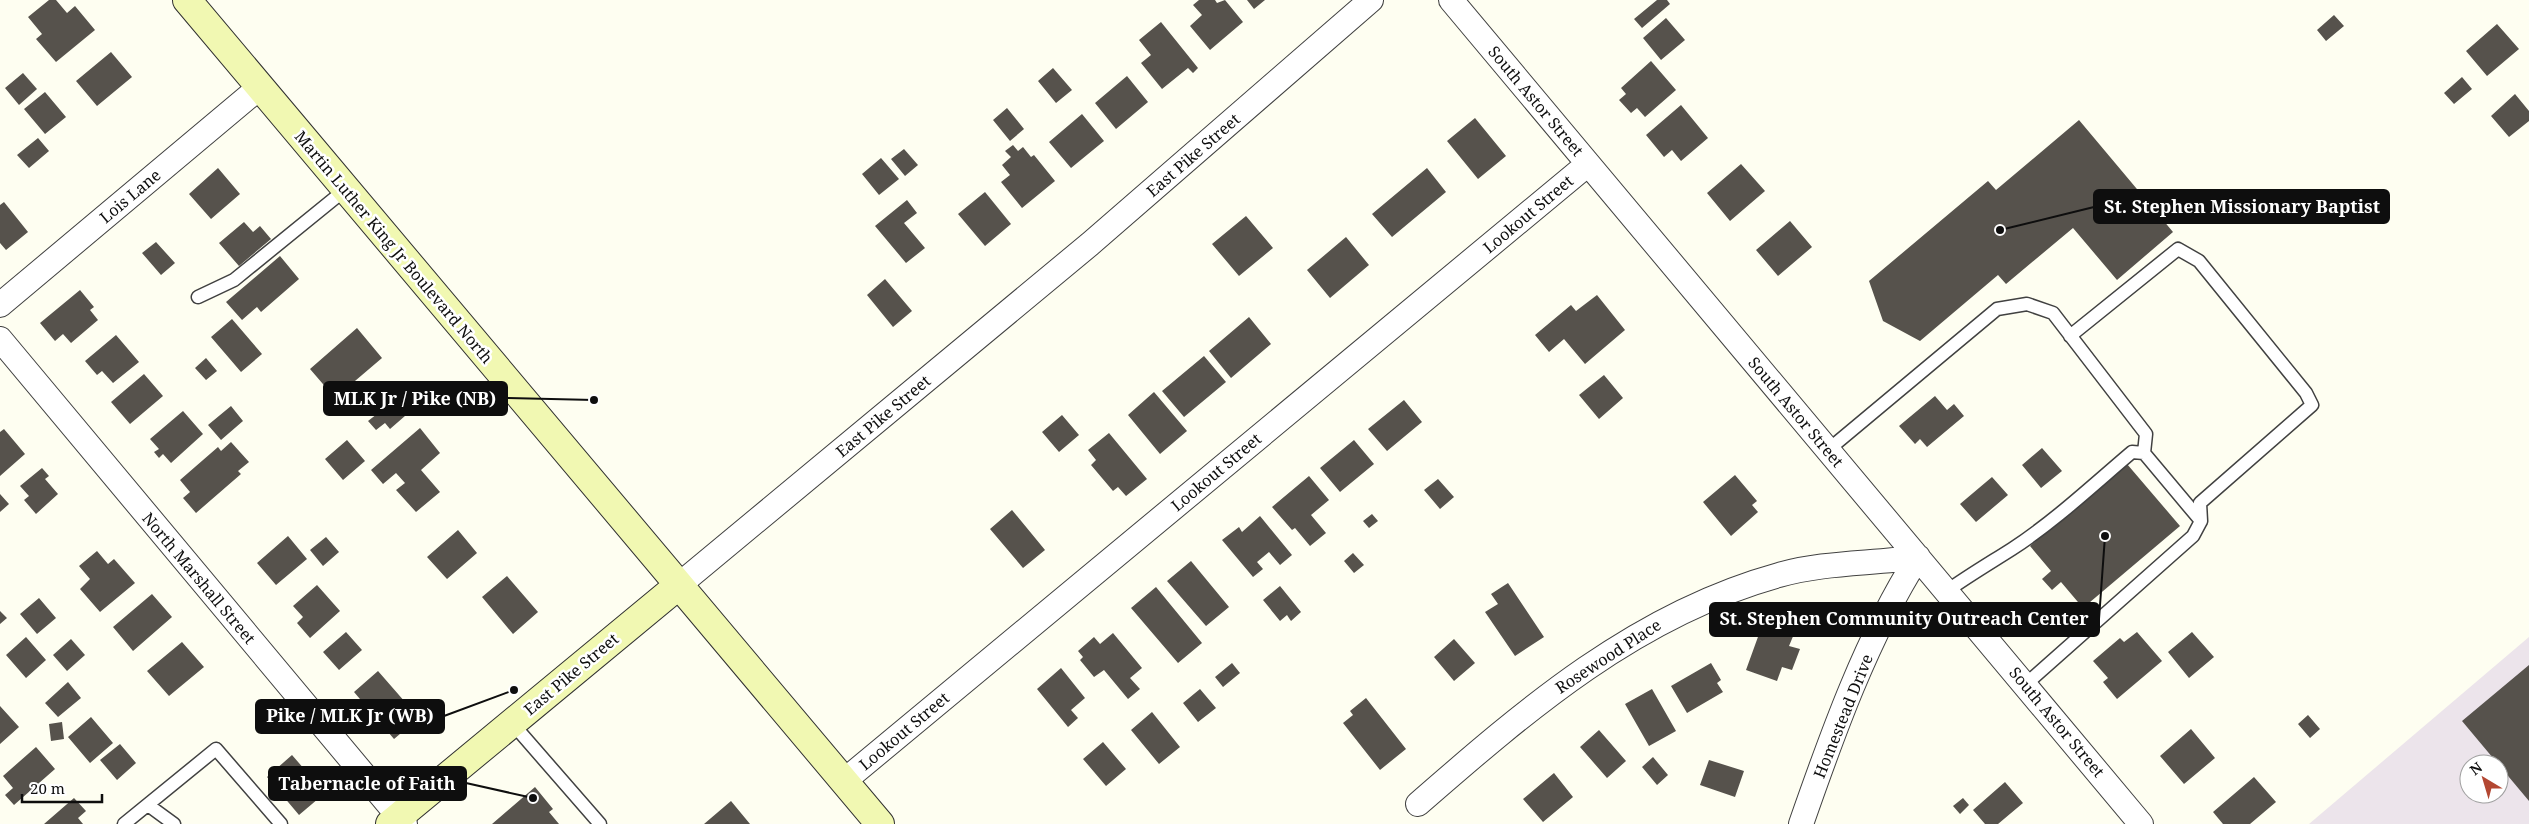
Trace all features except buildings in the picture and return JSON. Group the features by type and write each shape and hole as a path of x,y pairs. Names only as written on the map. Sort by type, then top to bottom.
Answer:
{"main road":[{"name":"Martin Luther King Jr Boulevard North","path":"187,0 880,824"},
{"name":"East Pike Street","path":"398,822 512,723 679,585"}],"street":[{"name":"East Pike Street","path":"679,585 1090,244 1370,0"},
{"name":"South Astor Street","path":"1451,0 2026,684 2141,824"},
{"name":"Lois Lane","path":"0,305 260,87"},
{"name":"Lookout Street","path":"844,781 1588,164"},
{"name":"North Marshall Street","path":"0,339 398,822"},
{"name":"Rosewood Place","path":"1418,804 1506,728 1557,688 1608,652 1665,620 1727,592 1781,574 1810,568 1918,557"},
{"name":"Homestead Drive","path":"1801,824 1831,741 1873,642 1903,581 1918,557"}],"lane":[{"path":"198,297 234,280 346,189"},
{"path":"2026,684 2193,536 2201,521 2200,503 2312,405 2306,393 2199,261 2178,249 2070,336"},
{"path":"1828,450 1997,309 2027,304 2053,313 2146,434 2144,453"},
{"path":"1947,591 1975,570 2012,549 2054,518 2132,452 2144,453 2201,521"},
{"path":"512,723 600,824"},
{"path":"124,824 216,749 281,824"},
{"path":"148,805 174,824"}],"shaded area":[{"path":"2529,637 2529,824 2309,824"}],"place":[{"name":"St. Stephen Missionary Baptist","path":"2000,230"},
{"name":"MLK Jr / Pike (NB)","path":"594,400"},
{"name":"St. Stephen Community Outreach Center","path":"2105,536"},
{"name":"Pike / MLK Jr (WB)","path":"514,690"},
{"name":"Tabernacle of Faith","path":"533,798"}]}
